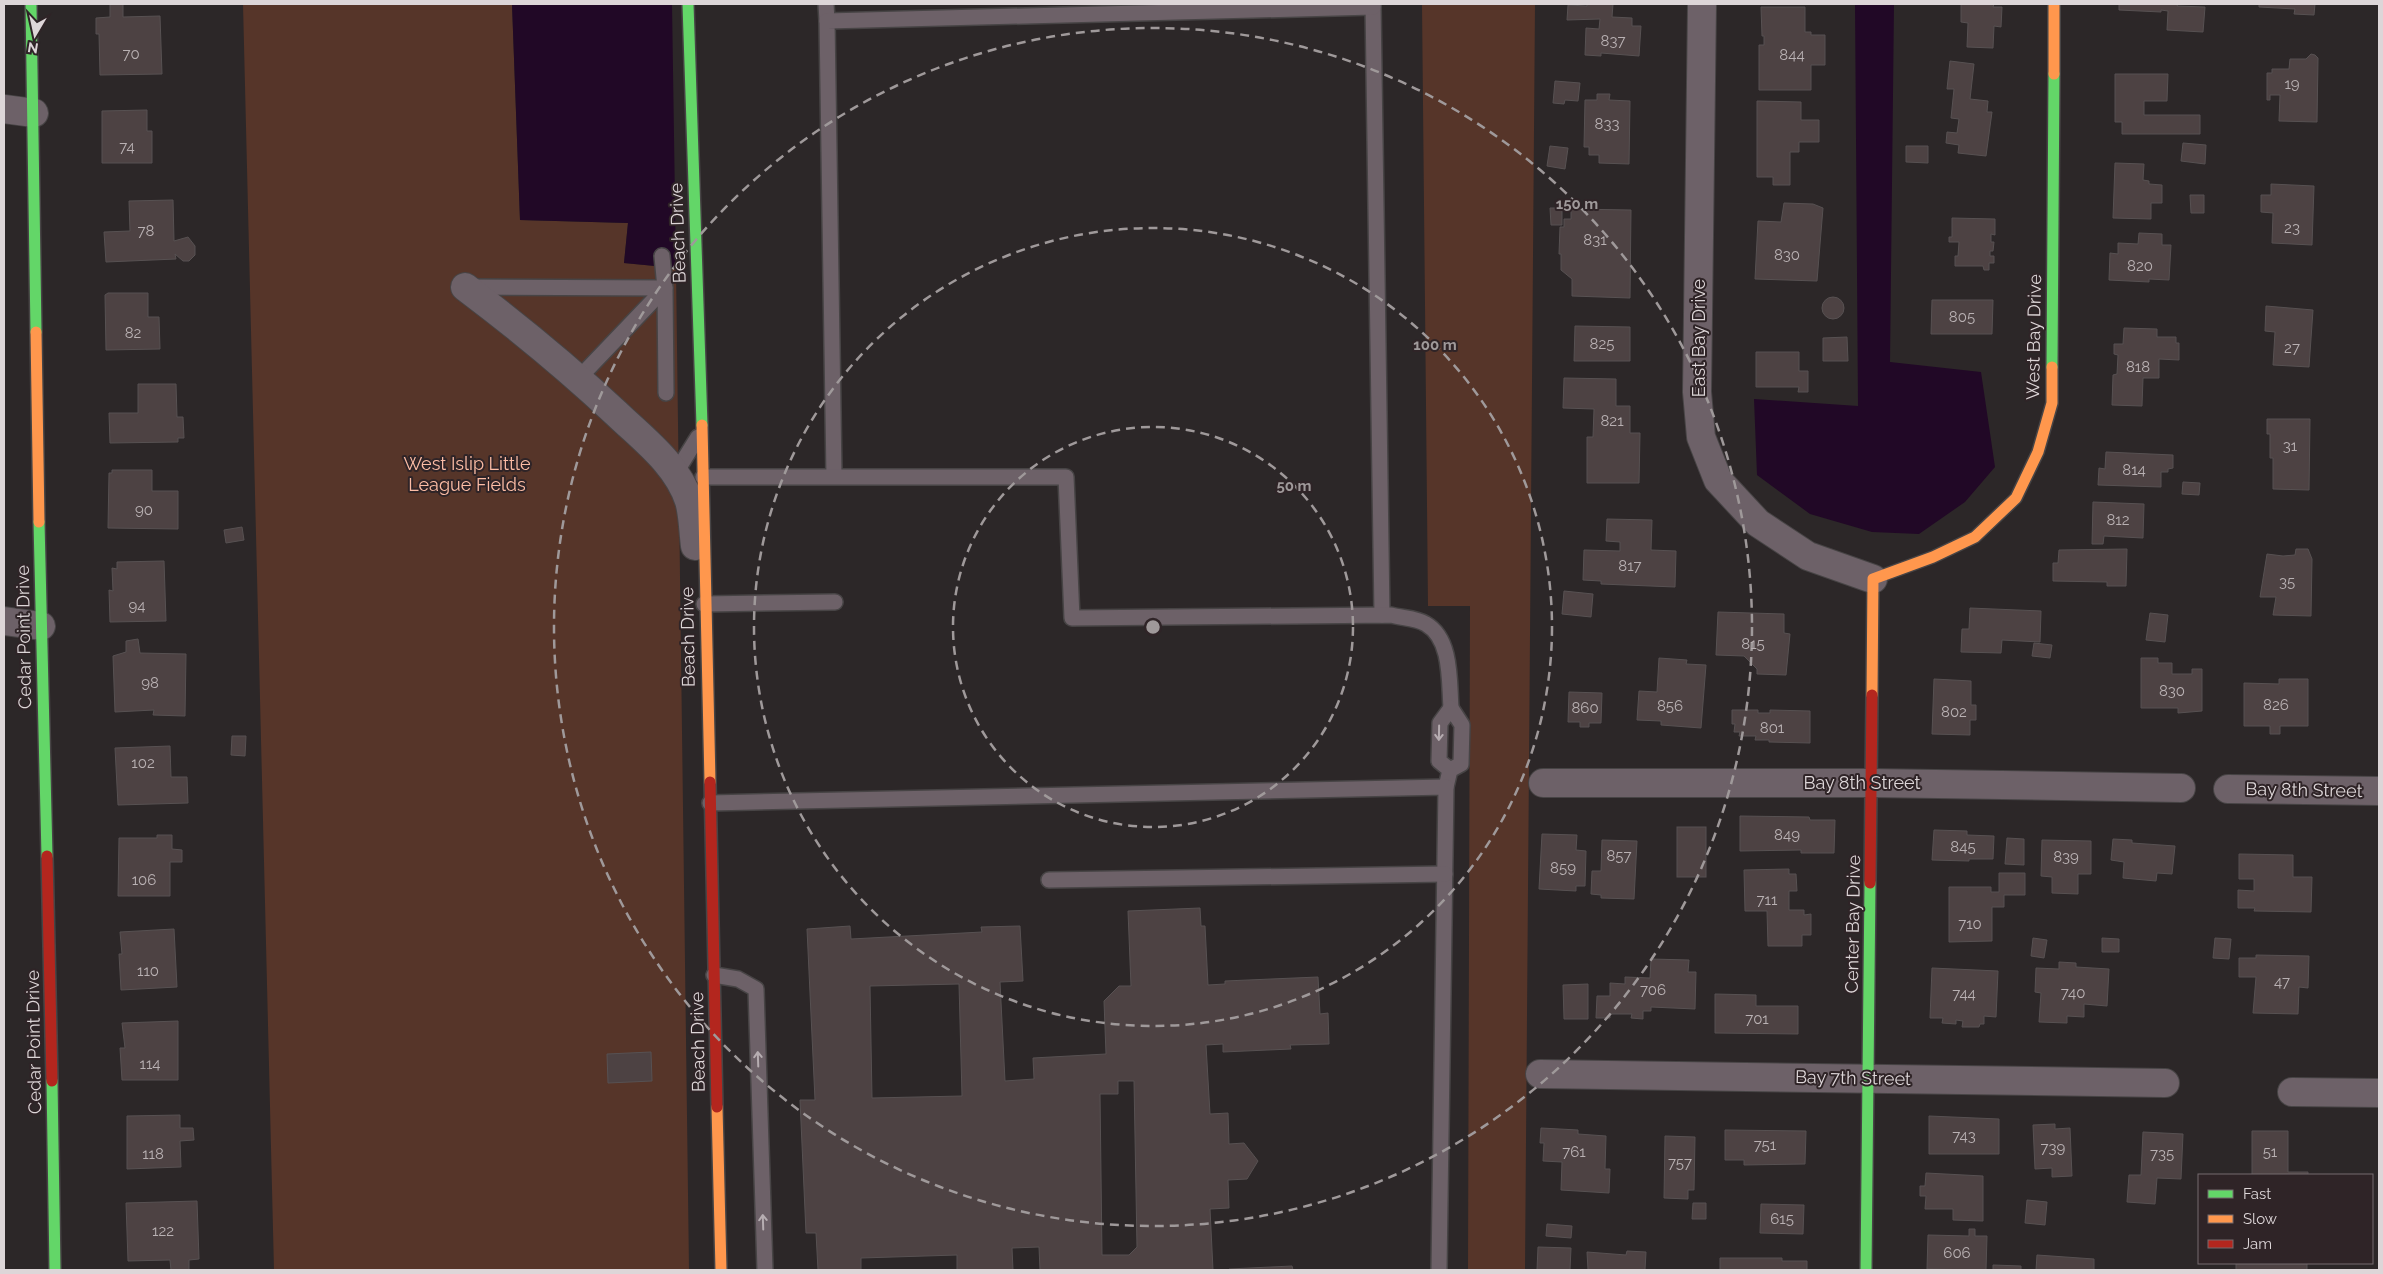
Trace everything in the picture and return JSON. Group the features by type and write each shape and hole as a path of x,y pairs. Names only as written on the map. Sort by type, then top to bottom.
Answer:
{"street":[{"name":"Cedar Point Drive","path":"31,4 41,626 55,1270"},
{"name":"Beach Drive","path":"688,4 702,432 704,604 721,1270"},
{"name":"East Bay Drive","path":"1702,4 1697,392 1700,437 1718,480 1758,523 1808,556 1874,578"},
{"name":"West Bay Drive","path":"1874,578 1933,558 1976,537 2016,498 2038,452 2052,403 2054,4"},
{"path":"4,109 34,113"},
{"path":"465,287 526,333 579,378 660,454 675,474 689,500 704,604"},
{"name":"Center Bay Drive","path":"1866,1270 1874,578"},
{"path":"4,621 41,626"},
{"name":"Bay 8th Street","path":"1543,782 1872,782 2181,788"},
{"name":"Bay 8th Street","path":"2228,789 2379,791"},
{"name":"Bay 7th Street","path":"1540,1074 2165,1082"},
{"path":"2292,1092 2379,1093"}],"lane":[{"path":"826,4 834,476"},
{"path":"827,21 1373,6 1382,615"},
{"path":"662,256 665,288 666,393"},
{"path":"465,287 665,288"},
{"path":"579,378 665,288"},
{"path":"675,474 702,432"},
{"path":"703,477 1066,477 1072,618 1382,615 1425,623 1440,637 1447,662 1451,708 1462,725 1461,764 1450,770 1446,787 1439,1270"},
{"path":"704,604 835,602"},
{"path":"1450,770 1439,761 1439,742 1440,723 1451,708"},
{"path":"710,803 1446,787"},
{"path":"1049,880 1445,874"},
{"path":"714,975 738,979 756,989 765,1270"}],"green space":[{"name":"West Islip Little League Fields","path":"243,4 512,4 520,220 628,223 624,263 676,268 689,1270 274,1270"},
{"path":"1422,4 1535,4 1525,1270 1468,1270 1470,606 1428,606"}],"shaded area":[{"path":"512,4 672,4 676,268 624,263 628,223 520,220"},
{"path":"1855,4 1894,4 1890,362 1981,372 1995,467 1965,502 1919,534 1872,532 1810,514 1757,475 1754,399 1858,406"}],"building":[{"path":"110,4 123,4 123,17 160,16 162,74 100,75 99,34 96,34 96,18 110,17"},
{"path":"1587,4 1613,4 1612,17 1632,18 1632,26 1641,26 1639,56 1601,53 1601,56 1585,55 1586,28 1599,29 1600,19 1567,20 1568,5 1587,6"},
{"path":"1961,4 1994,4 1993,7 2002,7 2001,27 1994,26 1993,48 1967,47 1968,23 1961,22"},
{"path":"2119,4 2178,4 2177,6 2205,7 2203,32 2167,30 2168,11 2119,10"},
{"path":"2259,4 2315,4 2314,15 2294,14 2295,9 2259,7"},
{"path":"1761,7 1805,7 1805,32 1811,32 1811,35 1825,35 1825,65 1811,65 1811,90 1759,90 1759,45 1764,45"},
{"path":"2311,54 2318,58 2317,122 2279,121 2280,95 2270,95 2270,100 2267,100 2267,73 2272,73 2272,69 2289,69 2290,59 2306,59"},
{"path":"1950,61 1974,64 1970,99 1988,101 1987,112 1992,112 1986,156 1958,153 1959,145 1946,143 1947,132 1957,133 1959,119 1951,118 1954,89 1947,89"},
{"path":"2115,74 2168,74 2167,101 2144,101 2144,115 2200,115 2200,134 2122,134 2122,122 2115,122"},
{"path":"1555,81 1580,83 1578,101 1565,100 1564,104 1553,103"},
{"path":"1597,94 1610,94 1609,100 1630,101 1629,164 1599,163 1599,155 1589,155 1589,147 1584,147 1585,100 1597,100"},
{"path":"1757,101 1801,102 1801,120 1819,120 1819,142 1799,142 1799,152 1790,152 1790,185 1773,185 1773,177 1757,177"},
{"path":"147,110 147,131 152,131 152,163 102,163 102,111"},
{"path":"2183,143 2206,145 2205,164 2181,161"},
{"path":"1550,146 1568,148 1565,169 1547,166"},
{"path":"1906,146 1928,146 1928,163 1906,162"},
{"path":"2115,163 2144,164 2143,180 2149,181 2149,184 2162,185 2162,203 2151,203 2151,219 2113,218"},
{"path":"2271,184 2314,186 2312,245 2272,243 2273,213 2261,212 2261,195 2271,195"},
{"path":"2190,195 2204,195 2204,213 2191,213"},
{"path":"173,200 174,241 188,237 195,246 195,255 189,261 183,261 175,254 176,259 106,262 104,232 130,231 129,201"},
{"path":"1784,203 1813,204 1823,208 1817,281 1755,279 1758,221 1781,222"},
{"path":"1550,208 1562,208 1562,225 1551,225"},
{"path":"1571,209 1631,210 1630,298 1572,296 1572,279 1561,270 1561,254 1559,254 1560,227 1564,227 1564,219 1571,219"},
{"path":"1952,218 1995,219 1995,235 1991,234 1991,242 1994,242 1993,251 1990,251 1990,256 1994,256 1994,263 1989,263 1989,270 1984,270 1983,266 1955,266 1955,256 1958,256 1959,242 1949,242 1949,237 1952,237"},
{"path":"2139,233 2162,234 2162,245 2171,245 2169,280 2149,279 2149,282 2109,280 2110,253 2118,254 2118,243 2138,244"},
{"path":"108,293 148,293 148,317 159,317 160,349 106,350 105,295"},
{"path":"1833,297 1841,300 1844,308 1841,316 1833,319 1825,316 1822,308 1825,300"},
{"path":"1932,300 1993,300 1992,334 1931,334"},
{"path":"2266,306 2313,310 2309,367 2273,365 2275,332 2265,331"},
{"path":"1575,326 1630,327 1630,361 1574,361"},
{"path":"2124,328 2157,329 2157,337 2176,337 2176,343 2179,343 2179,360 2159,359 2159,378 2143,378 2142,406 2112,405 2113,375 2117,374 2118,355 2114,354 2114,344 2123,344"},
{"path":"1847,337 1848,361 1823,361 1823,338"},
{"path":"1756,352 1799,352 1799,371 1808,371 1808,392 1798,392 1799,387 1756,387"},
{"path":"1564,378 1616,379 1616,406 1630,406 1630,433 1640,433 1639,483 1587,483 1587,437 1593,437 1594,409 1563,408"},
{"path":"138,384 176,384 177,417 183,417 184,438 178,438 178,442 110,443 109,413 138,413"},
{"path":"2267,419 2310,419 2309,490 2273,489 2273,458 2270,458 2270,434 2267,434"},
{"path":"2106,452 2173,455 2173,468 2168,469 2168,472 2161,472 2161,487 2098,485 2099,468 2105,469"},
{"path":"112,470 152,470 152,491 178,491 178,529 108,528 109,473 112,473"},
{"path":"2183,482 2200,483 2199,495 2182,494"},
{"path":"2093,502 2144,504 2143,538 2104,536 2103,544 2092,544"},
{"path":"1607,519 1652,520 1651,550 1676,551 1675,587 1601,584 1601,581 1583,580 1584,550 1620,551 1620,542 1606,541"},
{"path":"242,527 244,540 226,543 224,530"},
{"path":"2127,549 2126,586 2107,586 2107,582 2053,581 2053,563 2058,563 2059,550"},
{"path":"2296,549 2308,549 2312,559 2311,616 2273,615 2276,597 2260,597 2267,554 2295,555"},
{"path":"164,561 166,621 110,622 109,590 113,591 112,568 117,569 117,562"},
{"path":"1564,591 1593,594 1591,617 1562,614"},
{"path":"1970,608 2041,611 2040,642 2002,640 2001,653 1961,652 1962,629 1969,629"},
{"path":"1718,612 1784,614 1784,633 1790,634 1786,675 1757,674 1757,669 1744,656 1716,655"},
{"path":"2150,613 2168,615 2165,642 2146,640"},
{"path":"138,639 140,653 186,654 185,716 153,715 154,710 115,712 113,656 126,652 126,641"},
{"path":"2034,643 2052,645 2050,658 2032,656"},
{"path":"1659,658 1687,660 1686,664 1706,665 1701,728 1661,725 1661,721 1637,720 1639,691 1657,692"},
{"path":"2141,658 2158,658 2158,663 2172,663 2172,674 2192,674 2192,669 2202,669 2202,711 2178,713 2178,708 2141,708"},
{"path":"1934,679 1971,681 1971,705 1976,705 1976,720 1970,720 1970,735 1932,734"},
{"path":"2279,679 2308,679 2308,726 2280,726 2280,734 2270,734 2270,726 2244,726 2244,683 2279,684"},
{"path":"1569,692 1602,693 1601,723 1589,723 1589,727 1580,727 1580,722 1568,722"},
{"path":"1732,710 1758,710 1758,713 1770,713 1770,710 1810,711 1810,743 1769,742 1769,740 1755,740 1756,736 1739,736 1740,732 1734,732 1735,724 1732,724"},
{"path":"232,736 246,736 245,756 231,755"},
{"path":"170,746 171,777 187,777 188,803 118,805 115,748"},
{"path":"1740,816 1809,817 1810,820 1835,820 1834,853 1801,853 1801,850 1740,851"},
{"path":"1677,827 1706,827 1706,877 1677,877"},
{"path":"1934,830 1967,831 1967,835 1994,836 1993,859 1969,859 1969,861 1932,860"},
{"path":"1542,834 1577,835 1576,850 1586,851 1585,886 1576,886 1576,891 1539,889"},
{"path":"157,835 172,835 172,849 182,850 182,862 170,862 170,896 118,896 119,838 157,838"},
{"path":"2007,838 2024,839 2024,865 2005,864"},
{"path":"2113,839 2132,840 2132,843 2175,846 2172,874 2157,873 2156,881 2123,878 2124,862 2111,860"},
{"path":"1602,840 1637,841 1634,899 1601,898 1601,895 1591,894 1592,871 1601,871"},
{"path":"2042,840 2091,841 2091,874 2078,874 2078,894 2052,893 2052,877 2041,876"},
{"path":"2239,854 2293,855 2293,877 2312,877 2311,912 2254,911 2255,908 2238,908 2238,890 2254,891 2254,879 2239,879"},
{"path":"1789,869 1789,874 1796,874 1797,891 1789,891 1789,910 1804,910 1804,915 1811,914 1811,935 1802,935 1802,946 1768,946 1767,911 1745,911 1744,870"},
{"path":"1999,873 2025,873 2025,895 2004,895 2004,907 1992,907 1992,941 1949,942 1949,887 1991,887 1991,892 1999,892"},
{"path":"1200,908 1201,926 1205,926 1208,985 1225,984 1225,981 1318,977 1320,1014 1328,1013 1329,1044 1290,1045 1291,1049 1223,1052 1223,1044 1206,1045 1210,1114 1228,1113 1229,1144 1244,1143 1258,1161 1247,1179 1228,1180 1229,1208 1210,1209 1213,1270 1040,1270 1039,1247 1012,1248 1013,1270 957,1270 957,1255 861,1258 861,1270 818,1270 816,1233 806,1233 800,1100 815,1100 807,929 850,926 851,939 982,932 981,927 1020,926 1023,981 1000,982 1005,1081 1034,1079 1033,1058 1106,1054 1104,1001 1119,986 1131,986 1128,911","holes":["959,984 962,1096 872,1098 870,986","1118,1081 1134,1081 1137,1247 1129,1255 1102,1255 1100,1094 1118,1094"]},
{"path":"174,929 177,987 121,990 119,954 122,954 120,932"},
{"path":"2033,938 2047,940 2044,958 2031,956"},
{"path":"2102,938 2119,939 2119,952 2102,952"},
{"path":"2215,938 2231,939 2229,959 2213,958"},
{"path":"2256,955 2309,956 2308,988 2299,987 2298,1014 2253,1013 2256,977 2239,977 2239,958 2256,958"},
{"path":"1651,959 1689,960 1688,972 1696,972 1695,1009 1651,1007 1651,1011 1643,1011 1643,1019 1631,1018 1632,1014 1610,1014 1610,1018 1596,1018 1597,996 1610,996 1610,983 1625,984 1625,977 1650,978"},
{"path":"2059,962 2076,963 2076,967 2109,969 2107,1006 2084,1004 2084,1017 2067,1016 2067,1023 2039,1022 2041,993 2035,992 2036,968 2059,969"},
{"path":"1932,968 1998,971 1996,1017 1984,1016 1984,1024 1980,1024 1979,1027 1962,1027 1963,1021 1956,1020 1956,1024 1942,1023 1943,1018 1930,1018"},
{"path":"1588,984 1588,1019 1564,1019 1563,985"},
{"path":"1715,994 1756,995 1756,1006 1798,1006 1798,1034 1715,1033"},
{"path":"178,1021 178,1080 122,1080 120,1048 125,1048 122,1023"},
{"path":"651,1052 652,1081 608,1083 607,1054"},
{"path":"180,1115 180,1128 193,1128 194,1140 180,1141 181,1167 127,1169 127,1116"},
{"path":"1929,1116 1999,1119 1999,1154 1929,1154"},
{"path":"2055,1124 2055,1129 2070,1128 2072,1176 2052,1177 2052,1168 2035,1169 2033,1125"},
{"path":"1541,1128 1578,1130 1578,1134 1606,1136 1605,1169 1610,1169 1609,1193 1561,1190 1562,1162 1543,1161 1544,1143 1540,1143"},
{"path":"1725,1130 1806,1131 1805,1164 1744,1165 1744,1160 1725,1160"},
{"path":"2252,1131 2288,1131 2288,1172 2308,1172 2308,1174 2252,1174"},
{"path":"2143,1132 2183,1134 2181,1179 2157,1178 2155,1204 2127,1202 2129,1175 2141,1175"},
{"path":"1665,1136 1695,1137 1694,1190 1688,1190 1688,1199 1664,1198"},
{"path":"1926,1173 1983,1176 1983,1221 1953,1220 1953,1209 1925,1209 1926,1196 1920,1196 1920,1186 1925,1186"},
{"path":"2027,1200 2047,1202 2045,1225 2025,1223"},
{"path":"197,1201 199,1259 189,1260 189,1270 171,1270 170,1260 128,1261 126,1203"},
{"path":"1693,1203 1706,1203 1706,1219 1692,1219"},
{"path":"1761,1204 1804,1205 1803,1234 1760,1233"},
{"path":"1547,1224 1572,1226 1571,1238 1546,1236"},
{"path":"1969,1229 1975,1229 1975,1236 1987,1236 1986,1270 1927,1269 1928,1235 1969,1236"},
{"path":"1538,1247 1571,1248 1570,1270 1537,1270"},
{"path":"1627,1251 1646,1252 1645,1270 1588,1270 1587,1252 1626,1255"},
{"path":"2037,1255 2094,1259 2094,1270 2036,1270"},
{"path":"1720,1258 1782,1258 1782,1261 1807,1261 1807,1270 1720,1270"},
{"path":"2236,1264 2307,1264 2307,1270 2236,1270"},
{"path":"1993,1265 2021,1266 2021,1270 1993,1270"},
{"path":"1292,1266 1293,1270 1229,1269"}],"traffic: fast":[{"path":"31,4 36,332"},
{"path":"688,4 702,425"},
{"path":"2052,367 2054,74"},
{"path":"39,522 47,856"},
{"path":"1866,1270 1870,883"},
{"path":"52,1081 55,1270"}],"traffic: slow":[{"path":"2054,4 2054,74"},
{"path":"36,332 39,522"},
{"path":"1872,695 1873,579 1933,557 1975,537 2016,498 2038,452 2052,403 2052,367"},
{"path":"702,425 710,782"},
{"path":"717,1107 721,1270"}],"traffic: jam":[{"path":"1870,883 1872,695"},
{"path":"710,782 717,1107"},
{"path":"47,856 52,1081"}]}
